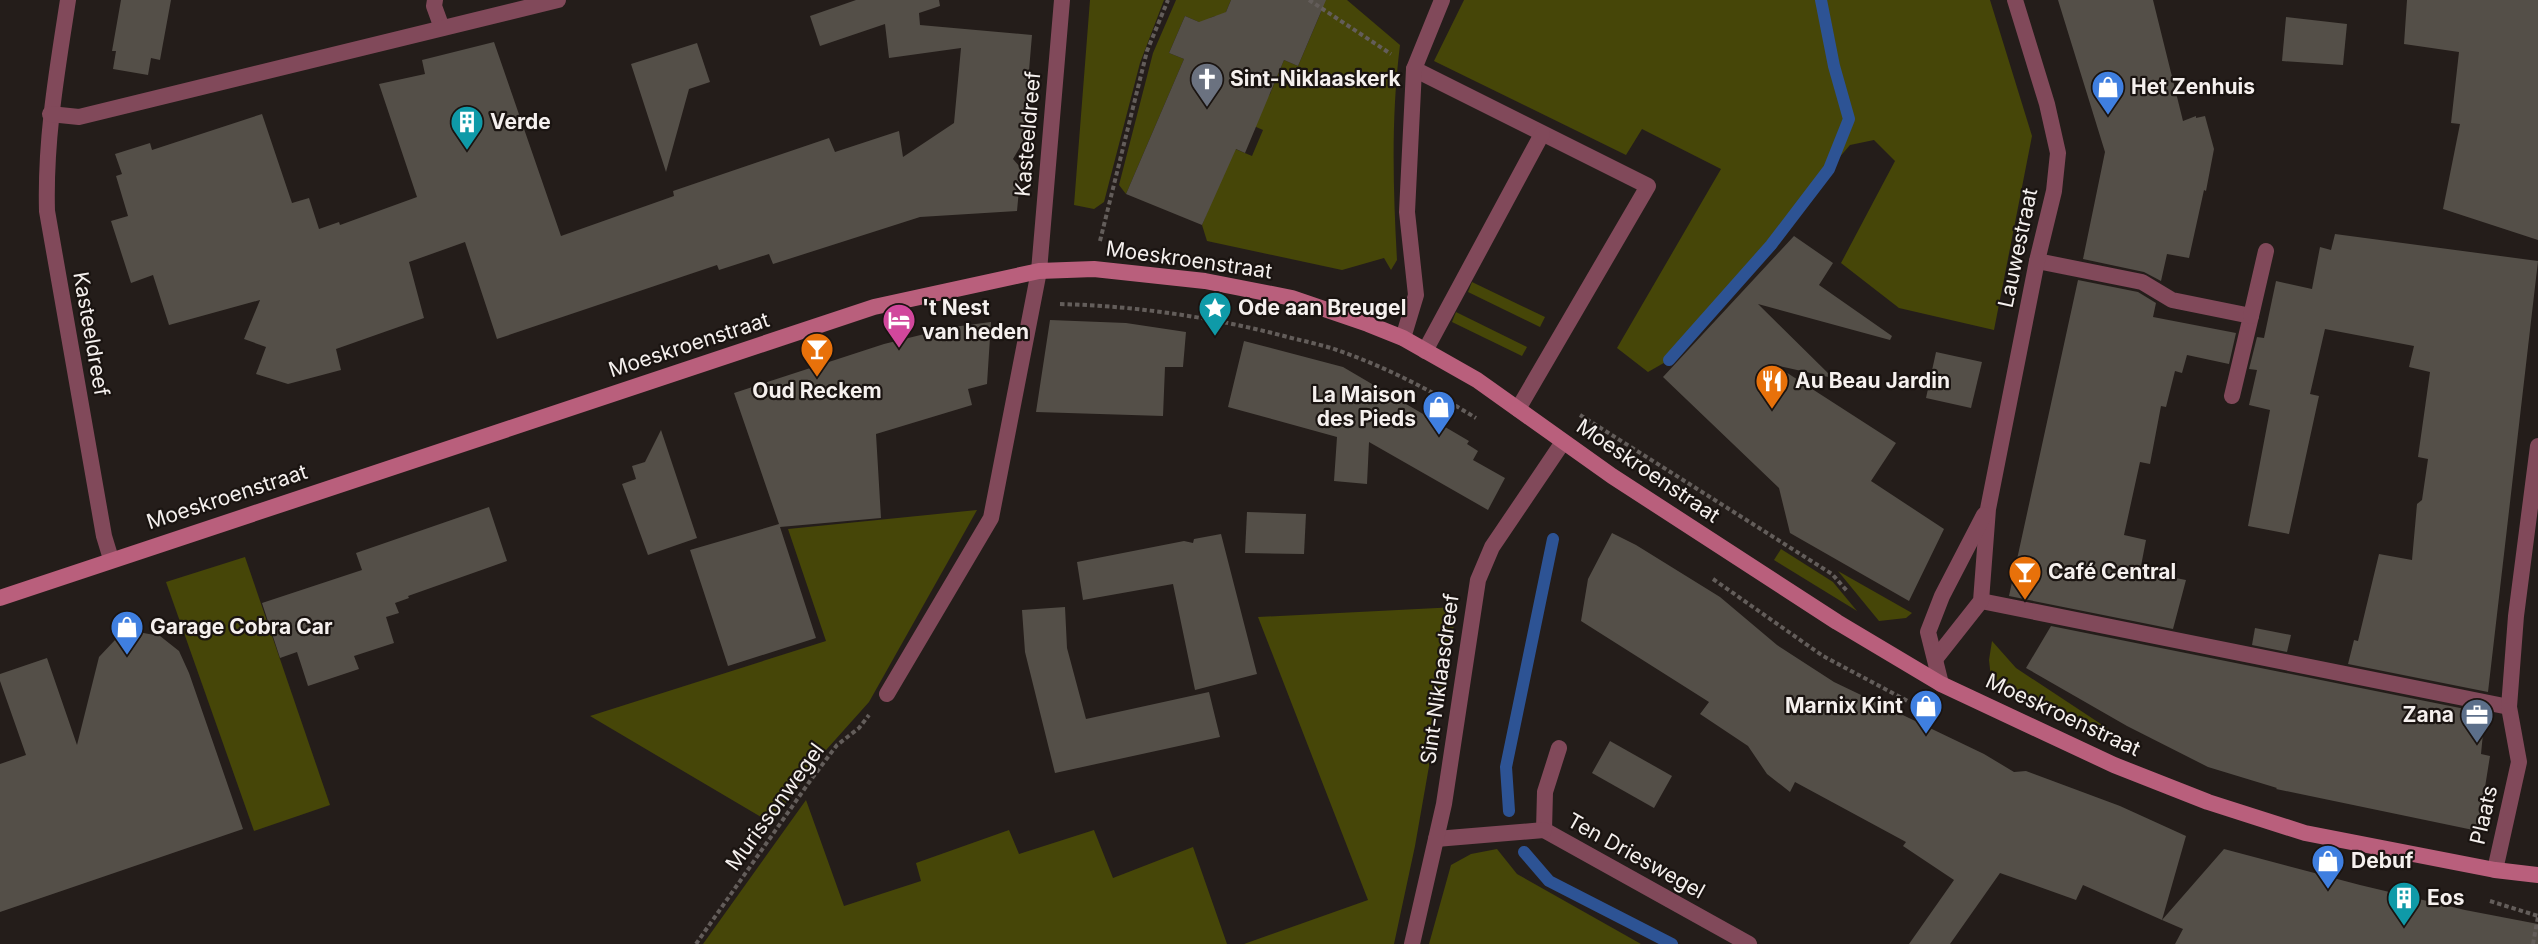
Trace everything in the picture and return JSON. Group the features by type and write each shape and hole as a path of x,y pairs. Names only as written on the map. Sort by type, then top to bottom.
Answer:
{"main road":[{"name":"Moeskroenstraat","path":"0,598 111,559 874,307 1039,271 1094,269 1204,280 1292,298 1403,338 1477,380 1612,476 1837,622 1941,684 2114,765 2208,802 2306,833 2495,870"},
{"name":"Plaats","path":"2495,870 2538,874"}],"street":[{"name":"Kasteeldreef","path":"68,0 50,114 45,165 46,211 104,536 111,559"},
{"path":"435,0 434,6 442,28"},
{"path":"50,114 79,117 558,0"},
{"name":"Kasteeldreef","path":"887,694 991,518 1039,271 1062,0"},
{"path":"1403,338 1416,295 1407,212 1414,69 1442,0"},
{"name":"Lauwestraat","path":"1981,601 1988,509 2037,261 2054,191 2058,153 2047,104 2015,0"},
{"path":"1414,69 1648,186 1518,409"},
{"path":"1425,351 1542,134"},
{"path":"2232,396 2266,251"},
{"path":"2037,261 2142,282 2172,300 2251,316"},
{"name":"Sint-Niklaasdreef","path":"1412,944 1444,804 1478,580 1492,547 1563,442"},
{"path":"1936,658 1981,601 2509,707 2516,616 2538,446"},
{"name":"Lauwestraat","path":"1941,684 1928,632 1942,596 1988,509"},
{"name":"Plaats","path":"2495,870 2519,762 2509,707"},
{"name":"Ten Drieswegel","path":"1559,748 1545,792 1544,830 1749,944"},
{"path":"1436,839 1544,830"}],"path":[{"path":"1100,245 1147,51 1168,0"},
{"path":"1308,0 1383,49"},
{"path":"1034,304 1103,305 1173,313 1237,324 1336,350 1436,393 1483,422"},
{"path":"1582,416 1832,574 1854,600"},
{"name":"Murissonwegel","path":"696,944 837,745 859,728 887,694"},
{"path":"2490,900 2538,916 2533,944"}],"shaded area":[{"path":"1090,0 1164,0 1140,63 1104,202 1094,209 1074,205"},
{"path":"1176,0 1231,0 1223,19 1215,16 1210,18 1208,26 1185,16 1169,53 1184,59 1126,194 1119,185 1153,53"},
{"path":"1294,0 1347,0 1400,45 1395,99 1394,152 1397,260 1391,270 1384,258 1342,270 1207,241 1202,225 1233,148 1252,156 1263,130 1245,122 1270,94 1284,60 1298,66 1321,12"},
{"path":"1464,0 1990,0 2032,136 1994,330 1899,308 1841,263 1895,161 1874,140 1850,145 1777,230 1771,245 1669,360 1648,372 1617,348 1721,169 1642,129 1626,155 1434,61"},
{"path":"1472,282 1545,317 1540,327 1468,292"},
{"path":"1456,312 1527,347 1522,356 1452,322"},
{"path":"977,510 869,702 818,759 771,823 590,716 826,641 788,529"},
{"path":"1781,549 1833,582 1857,611 1774,560"},
{"path":"245,557 330,805 254,831 166,582"},
{"path":"1838,571 1912,613 1906,618 1879,621"},
{"path":"1457,607 1415,846 1394,944 1244,944 1368,900 1258,617"},
{"path":"1992,641 2016,668 2119,736 1991,678 1989,660"},
{"path":"806,800 844,906 921,881 916,863 1009,830 1019,854 1094,830 1113,878 1193,847 1227,944 703,944"},
{"path":"1497,849 1517,874 1641,944 1429,944 1451,865 1471,854"}],"building":[{"path":"121,0 171,0 160,60 151,58 148,75 113,69 116,51 112,51"},
{"path":"856,0 939,0 940,6 919,13 920,25 1032,35 1023,142 1013,159 1021,168 1017,211 920,217 773,264 769,254 719,270 717,265 497,339 465,242 409,262 424,318 336,349 341,370 288,384 256,374 266,347 244,339 260,300 169,325 153,275 131,283 111,221 128,216 116,176 122,174 115,154 150,143 152,150 262,114 292,203 309,198 319,229 339,222 340,225 417,197 379,84 425,74 422,60 494,42 561,236 674,196 673,191 829,138 835,152 899,131 903,157 954,123 961,48 889,58 885,24 820,46 810,16"},
{"name":"Sint-Niklaaskerk","path":"1231,0 1326,0 1298,66 1284,60 1245,153 1236,149 1202,225 1126,194 1184,59 1169,53 1185,16 1199,22 1226,12"},
{"path":"2058,0 2153,0 2183,121 2196,116 2196,118 2205,116 2214,149 2189,258 2167,254 2161,281 2144,272 2083,259 2105,152"},
{"path":"2407,0 2538,0 2538,240 2443,209 2460,124 2451,123 2459,52 2404,44"},
{"path":"2286,17 2347,24 2343,65 2282,61"},
{"path":"697,43 710,82 689,89 666,172 631,64"},
{"path":"2335,234 2538,261 2488,692 2348,664 2354,640 2358,641 2379,554 2412,560 2417,504 2422,500 2428,459 2418,457 2430,372 2409,367 2414,346 2325,329 2310,394 2319,396 2289,534 2248,526 2270,410 2249,405 2257,370 2249,369 2257,337 2264,338 2276,281 2312,289 2320,247 2331,250"},
{"path":"1794,236 1833,263 1819,285 1892,336 1890,340 1758,304 1833,378 1775,365 1896,443 1871,481 1944,529 1909,601 1790,533 1779,488 1663,377"},
{"path":"2078,280 2138,292 2156,303 2153,317 2236,333 2229,364 2187,355 2182,373 2175,371 2166,407 2161,406 2150,464 2140,462 2124,535 2146,540 2140,571 2186,580 2173,629 2009,596"},
{"path":"1050,320 1126,323 1186,332 1183,367 1165,367 1163,416 1036,412"},
{"path":"991,322 987,384 968,389 972,405 876,434 881,518 780,527 816,638 728,666 690,550 779,524 734,393 884,344 953,327"},
{"path":"1244,341 1343,367 1469,441 1467,444 1478,451 1473,460 1505,478 1488,510 1369,442 1367,484 1334,481 1337,437 1228,407"},
{"path":"1936,352 1982,362 1971,408 1926,398"},
{"path":"661,430 697,538 648,555 622,484 636,479 632,466 645,462"},
{"path":"489,507 507,561 408,596 409,598 395,603 399,613 386,617 394,643 354,656 359,669 308,686 297,652 280,658 262,603 362,570 356,553"},
{"path":"1247,512 1306,514 1304,554 1245,553"},
{"path":"1612,533 1636,545 1720,597 1777,645 1834,682 1984,754 2014,772 2026,771 2120,806 2186,836 2162,920 2083,885 2076,900 2000,873 1950,944 1909,944 1954,880 1903,846 1906,842 1795,782 1790,792 1767,774 1748,746 1700,714 1709,702 1581,621 1588,579"},
{"path":"1221,534 1257,674 1195,690 1173,584 1083,600 1077,562 1184,541 1193,543 1194,539"},
{"path":"1065,607 1067,648 1086,719 1209,692 1220,737 1055,773 1025,652 1022,610"},
{"path":"2051,626 2485,713 2481,754 2490,756 2478,831 2276,789 2208,767 2127,726 2026,668"},
{"path":"2255,628 2291,635 2287,652 2252,645"},
{"path":"138,632 160,636 179,651 189,673 243,829 0,912 0,764 26,755 0,681 0,674 47,658 77,745 99,657 115,640"},
{"path":"1610,741 1672,776 1654,808 1592,773"},
{"path":"2224,849 2360,885 2465,910 2538,924 2538,944 2175,944 2183,929 2162,920"}],"waterway":[{"path":"1669,360 1771,245 1829,169 1849,119 1834,66 1821,0"},
{"path":"1509,811 1506,767 1553,539"},
{"path":"1524,852 1549,881 1672,944"}],"place":[{"name":"Sint-Niklaaskerk","path":"1207,108"},
{"name":"Het Zenhuis","path":"2108,116"},
{"name":"Verde","path":"467,151"},
{"name":"Ode aan Breugel","path":"1215,337"},
{"name":"'t Nest van heden","path":"899,349"},
{"name":"Oud Reckem","path":"817,378"},
{"name":"Au Beau Jardin","path":"1772,410"},
{"name":"La Maison des Pieds","path":"1439,436"},
{"name":"Café Central","path":"2025,601"},
{"name":"Garage Cobra Car","path":"127,656"},
{"name":"Marnix Kint","path":"1926,735"},
{"name":"Zana","path":"2477,744"},
{"name":"Debuf","path":"2328,890"},
{"name":"Eos","path":"2404,927"}]}
